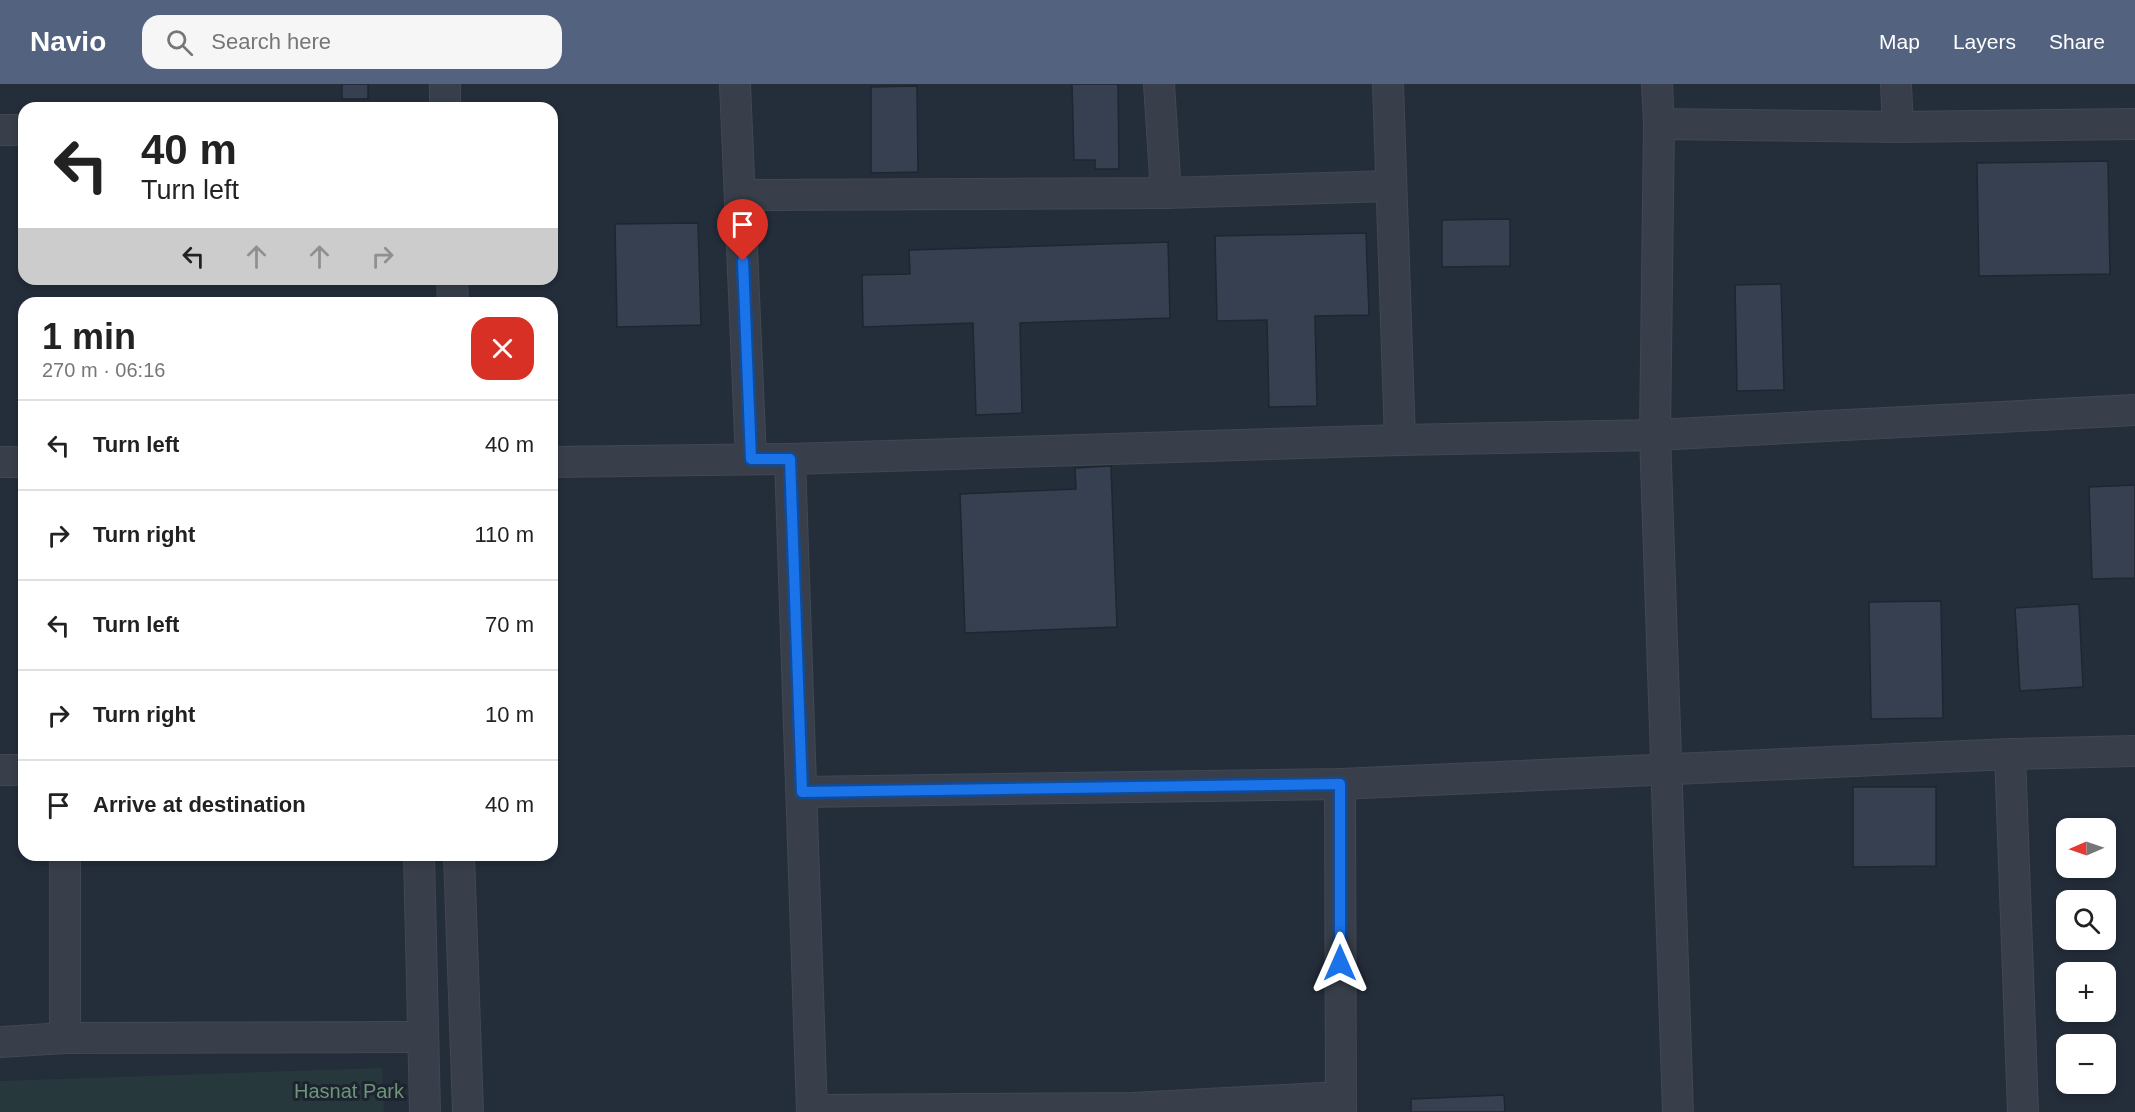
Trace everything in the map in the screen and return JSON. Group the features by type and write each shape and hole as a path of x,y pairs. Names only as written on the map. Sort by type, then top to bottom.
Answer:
{"street":[{"path":"445,84 445,102"},
{"path":"735,84 751,459"},
{"path":"1160,84 1166,193"},
{"path":"1388,84 1400,440"},
{"path":"1657,84 1659,124 1655,435 1678,1112"},
{"path":"1896,84 1898,127"},
{"path":"1659,124 1898,127 2135,124"},
{"path":"0,130 18,130"},
{"path":"740,195 1166,193 1390,186"},
{"path":"558,462 790,459 1400,440 1655,435 2135,410"},
{"path":"790,459 812,1111 1133,1110 1340,1104 1340,784"},
{"path":"0,462 18,462"},
{"path":"802,792 1340,784 2010,754 2135,751"},
{"path":"2010,754 2023,1112"},
{"path":"0,770 18,770"},
{"path":"65,861 66,1038"},
{"path":"419,861 425,1112"},
{"path":"459,861 468,1112"},
{"path":"0,1042 66,1038 422,1037"}],"green space":[{"name":"Hasnat Park","path":"382,1068 384,1112 0,1112 0,1081"}],"building":[{"path":"342,84 368,84 368,99 342,99"},
{"path":"1072,84 1118,84 1119,169 1095,169 1095,160 1074,160"},
{"path":"917,86 918,172 871,173 871,87"},
{"path":"2108,161 2110,274 1979,276 1977,163"},
{"path":"1510,219 1510,266 1442,267 1442,220"},
{"path":"698,223 701,325 617,327 615,224"},
{"path":"1366,233 1369,315 1315,316 1317,406 1269,407 1267,320 1217,321 1215,236"},
{"path":"1168,242 1170,318 1020,323 1022,413 976,415 973,323 863,327 862,275 910,274 909,250"},
{"path":"1781,284 1784,390 1737,391 1735,285"},
{"path":"1111,466 1117,627 965,633 960,494 1076,489 1075,468"},
{"path":"2135,485 2135,578 2092,579 2089,487"},
{"path":"1941,601 1943,718 1871,719 1869,602"},
{"path":"2079,604 2083,687 2020,691 2015,608"},
{"path":"1853,787 1936,787 1936,866 1853,867"},
{"path":"1504,1095 1505,1112 1411,1112 1411,1099"}],"route":[{"path":"743,261 751,459 790,459 802,792 1340,784 1340,963"}]}
